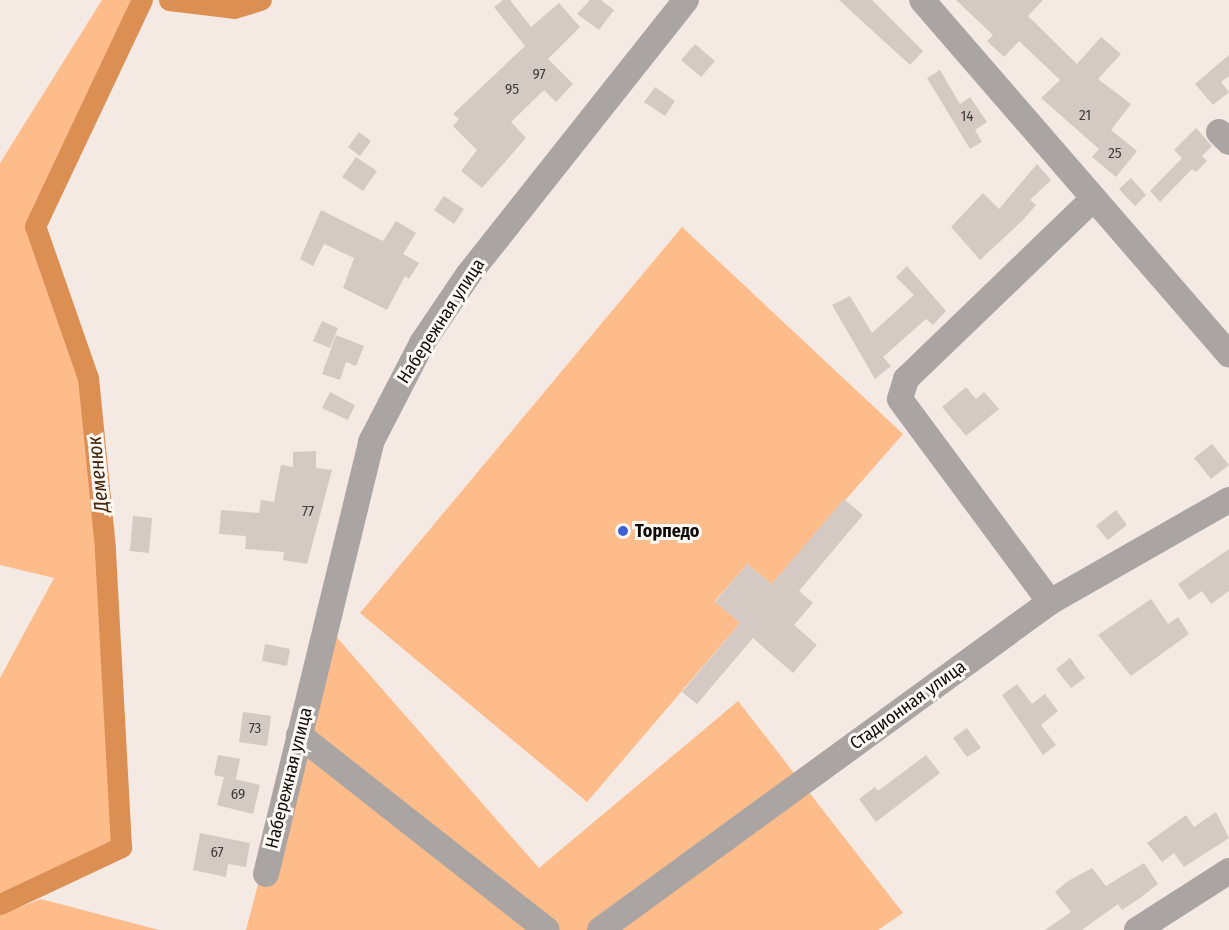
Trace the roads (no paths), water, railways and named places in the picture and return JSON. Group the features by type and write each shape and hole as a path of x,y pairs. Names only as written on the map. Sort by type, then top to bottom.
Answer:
{"street":[{"name":"Набережная улица","path":"266,874 371,442 398,386 468,275 686,0"},
{"path":"922,0 1229,354"},
{"path":"1050,602 900,399 906,380 1093,199"},
{"name":"Стадионная улица","path":"600,930 1050,602 1229,500"},
{"path":"299,735 547,930"},
{"path":"1137,930 1229,871"}],"waterway":[{"name":"Деменюк","path":"0,904 121,847 105,548 88,378 35,226 142,0"},
{"name":"Деменюк","path":"169,0 234,8 261,0"}],"place":[{"name":"Торпедо","path":"623,531"}]}
